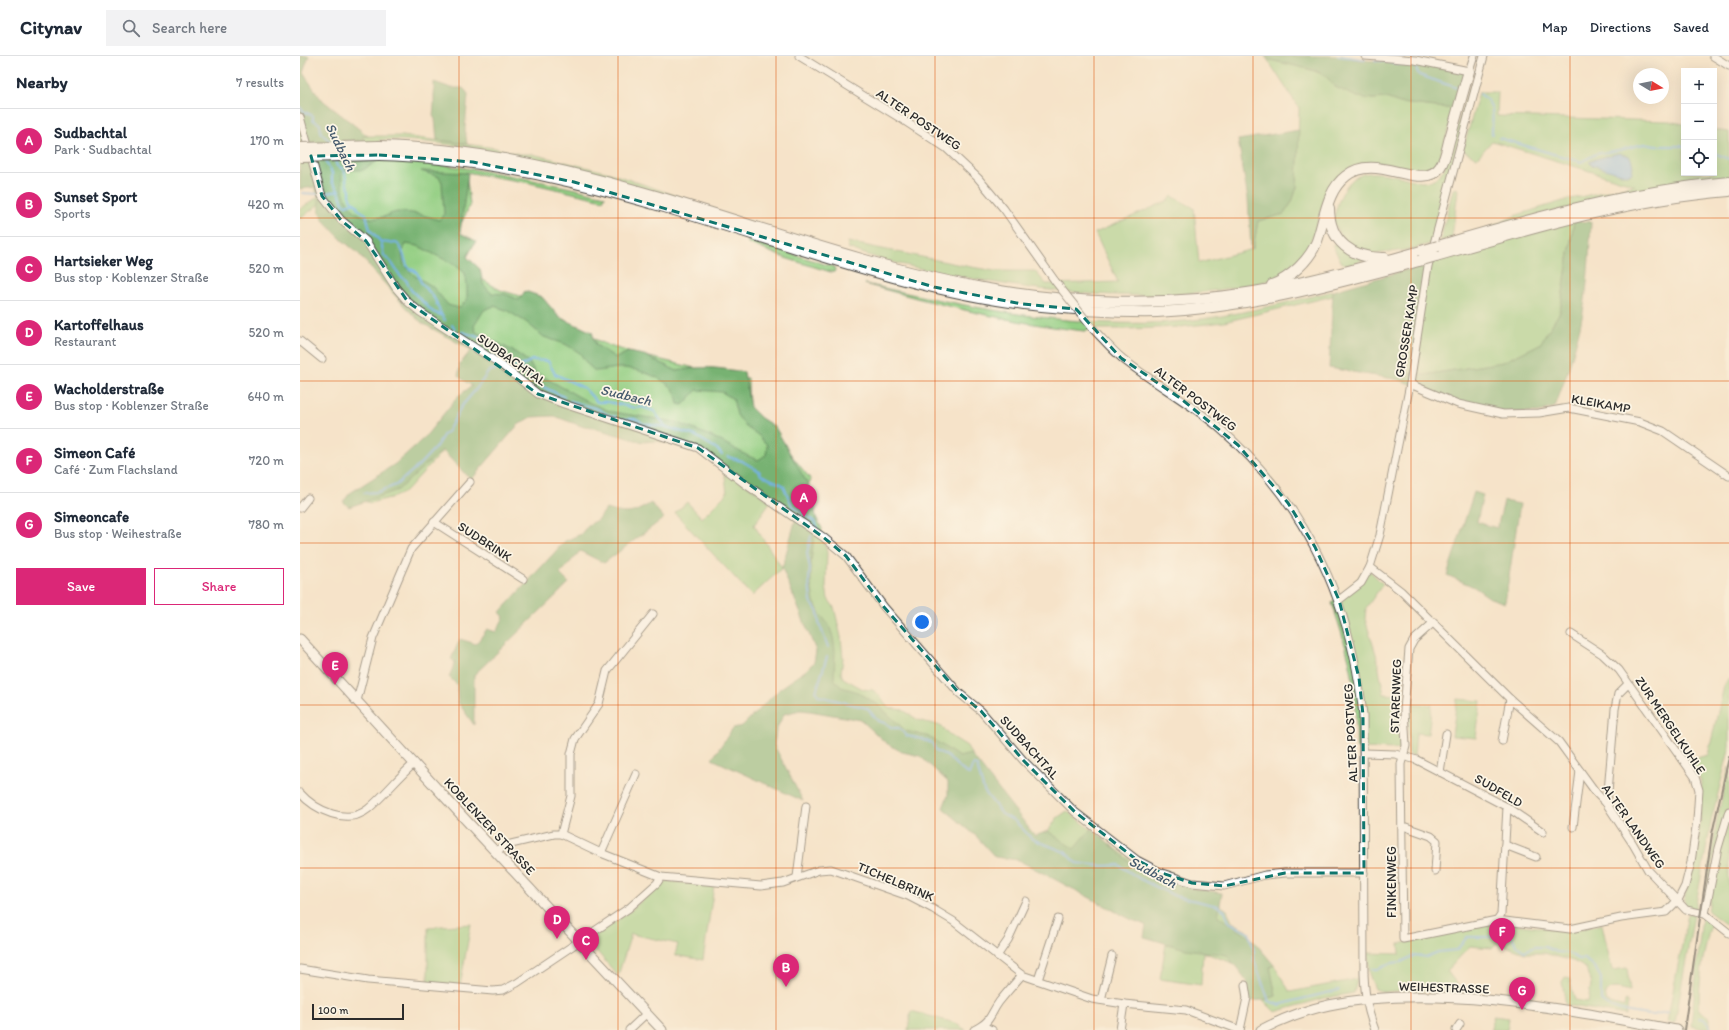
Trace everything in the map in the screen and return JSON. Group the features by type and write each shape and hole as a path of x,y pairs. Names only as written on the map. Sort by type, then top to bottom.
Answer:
{"highway":[{"path":"1253,292 1280,282 1303,263 1316,243 1332,192 1347,174 1365,168 1382,168 1418,177 1428,177 1436,172 1444,161 1469,71"},
{"path":"300,148 379,150 437,149 474,154 576,174 673,201 882,265 984,288 1056,298 1152,302 1192,300 1253,292 1330,276 1400,257"},
{"path":"300,157 379,150 473,162 574,182 639,200 880,273 982,297 1064,308 1156,312 1260,300 1313,289 1606,201 1656,191 1729,182"},
{"path":"1437,251 1611,209 1658,200 1729,191"},
{"path":"1329,200 1329,215 1332,228 1344,246 1365,256 1378,258 1420,256"}],"main road":[{"name":"KOBLENZER STRASSE","path":"300,639 662,1030"},
{"name":"WEIHESTRASSE","path":"1261,1030 1299,1013 1328,1005 1390,998 1435,998 1517,1004 1590,1014 1677,1030"}],"street":[{"name":"ALTER POSTWEG","path":"799,56 946,148 978,178 1004,209 1055,280 1093,329 1121,358 1216,425 1264,472 1288,503 1305,529 1315,547 1339,600 1352,643 1359,678 1363,715 1364,753 1365,1000 1375,1030"},
{"path":"1365,56 1415,60 1469,71 1474,56"},
{"name":"GROSSER KAMP","path":"1339,600 1362,583 1370,567 1380,532 1410,384 1428,266 1484,56"},
{"path":"1713,56 1729,66"},
{"name":"SUDBACHTAL","path":"300,117 322,196 341,220 366,241 396,288 408,302 420,312 500,364 538,394 698,448 745,484 804,523 836,547 846,556 884,607 960,693 981,711 1023,760 1075,812 1137,860 1162,873 1192,883 1224,886 1265,876 1285,873 1364,873"},
{"path":"301,343 322,359"},
{"name":"KLEIKAMP","path":"1410,384 1458,404 1502,414 1539,413 1569,408 1608,414 1640,422 1663,431 1729,476"},
{"path":"357,701 373,638 411,549 470,482"},
{"path":"300,508 308,498"},
{"name":"SUDBRINK","path":"434,522 523,579"},
{"name":"ALTER LANDWEG","path":"1370,567 1401,591 1434,622 1510,699 1559,742 1597,794 1606,803 1634,844 1648,870 1686,910 1705,914 1729,933"},
{"path":"495,851 511,844 554,834 561,834 570,796 571,754 575,739 599,704 607,671 653,614"},
{"name":"STARENWEG","path":"1404,756 1406,746 1404,710 1409,649 1414,640 1434,622"},
{"name":"ZUR MERGELKUHLE","path":"1571,634 1602,654 1619,670 1695,776 1699,790 1697,820 1691,862 1685,886 1678,900"},
{"path":"1606,803 1615,709 1618,694 1628,684"},
{"path":"1502,741 1510,699"},
{"path":"1440,772 1446,734"},
{"name":"SUDFELD","path":"1364,753 1395,754 1416,760 1507,807 1543,832"},
{"name":"FINKENWEG","path":"1404,756 1401,764 1403,826 1403,939 1497,920"},
{"path":"300,793 320,810 337,815 356,815 367,810 415,763"},
{"path":"1573,827 1580,771"},
{"path":"601,853 636,774"},
{"path":"797,877 806,806"},
{"path":"1507,807 1501,914 1497,920 1570,929 1621,918 1666,912 1678,900"},
{"path":"1705,914 1718,848 1729,812"},
{"path":"1403,826 1426,834 1437,841 1435,872"},
{"name":"TICHELBRINK","path":"561,834 601,853 661,877 761,886 783,884 797,877 819,870 831,869 908,896 953,921 1022,975 1064,990 1101,1000 1124,1004 1186,1010 1240,1030 1247,998 1245,985"},
{"path":"1505,845 1536,857"},
{"path":"300,969 368,980 493,991 503,990 517,983 629,908 657,883 661,877"},
{"path":"997,956 1008,940 1026,901"},
{"path":"1038,980 1058,919"},
{"path":"1101,1000 1112,956"},
{"path":"974,1030 982,1026 991,1018 998,1004 1022,975"},
{"path":"1120,1030 1124,1004"},
{"path":"629,1030 646,1014"},
{"path":"982,1026 992,1030"}],"highlighted area":[{"path":"379,155 473,162 574,182 934,287 1022,304 1076,309 1121,358 1180,398 1238,445 1288,503 1315,547 1339,600 1359,678 1363,715 1364,873 1285,873 1224,886 1192,883 1162,873 1137,860 1075,812 1023,760 981,711 959,693 884,607 846,556 823,537 698,448 538,394 408,302 366,241 341,220 322,196 311,156"}],"green space":[{"path":"300,56 309,56 303,73 321,99 368,136 363,136 363,140 300,142"},
{"path":"1265,56 1342,56 1360,60 1415,63 1465,72 1455,109 1400,103 1386,98 1373,99 1357,97 1335,87 1326,76 1316,71 1267,59"},
{"path":"1267,59 1318,72 1330,80 1373,99 1386,98 1400,103 1455,109 1438,162 1434,166 1424,171 1418,171 1394,165 1367,163 1347,170 1335,180 1328,191 1308,247 1300,260 1287,271 1274,278 1254,284 1197,292 1163,295 1094,294 1026,287 958,276 889,261 848,248 848,242 995,271 1035,271 1046,284 1118,282 1095,233 1167,201 1172,196 1194,208 1199,263 1253,249 1258,221 1284,214 1292,202 1297,187 1299,108"},
{"path":"300,68 313,92 332,109 348,120 365,136 402,136 496,148 520,154 532,154 610,173 692,201 691,202 542,162 482,150 406,140 379,140 381,159 466,168 549,183 605,196 603,200 530,183 466,172 470,205 449,249 480,278 500,290 523,297 590,337 610,346 736,378 748,378 749,411 781,442 811,480 808,487 815,515 822,529 821,533 827,552 826,586 828,599 834,607 841,637 843,658 841,673 843,678 863,689 873,690 881,697 888,708 903,710 918,720 941,726 951,736 967,746 975,764 1031,837 1042,840 1057,818 1067,811 1135,863 1149,871 1188,887 1227,910 1232,922 1250,933 1245,941 1238,965 1203,952 1201,985 1160,979 1166,944 1203,951 1114,911 926,759 863,718 843,712 800,597 802,526 703,448 549,410 447,446 405,492 394,497 370,503 350,497 374,486 504,368 425,315 418,320 319,202 319,204 300,219 300,209 318,197 307,162 310,142"},
{"path":"434,82 451,88 463,88 466,91 468,95 465,129 467,144 437,140 435,119 433,116"},
{"path":"1469,88 1472,88 1432,243 1413,249 1375,254 1367,253 1346,243 1333,222 1338,202 1345,188 1353,179 1363,174 1388,174 1421,182 1437,177 1444,169"},
{"path":"1479,92 1498,92 1497,116 1669,121 1681,123 1681,176 1717,176 1717,130 1729,132 1729,178 1698,181 1607,198 1486,229 1517,215 1566,200 1635,185 1492,141 1477,158 1463,150"},
{"path":"1299,130 1297,187 1292,202 1284,214 1258,221 1253,248 1251,249 1248,199 1238,140"},
{"path":"379,160 363,170 347,170 342,173 343,191 351,207 364,216 372,218 405,212 415,213 439,220 444,214 442,182 439,177 421,171 468,173 460,233 476,241 467,257 480,269 483,284 491,293 505,294 519,300 525,291 542,297 559,317 592,332 596,345 616,358 628,352 644,355 677,371 687,369 718,368 744,372 750,407 761,418 775,427 811,490 815,506 816,520 811,562 811,584 814,601 820,614 829,625 833,637 835,651 834,679 841,687 855,691 877,704 906,731 930,737 959,757 971,754 1035,836 1048,831 1074,849 1092,828 1128,861 1160,877 1191,888 1222,893 1218,916 1251,938 1274,965 1270,967 1276,996 1263,1000 1249,1001 1247,981 1227,955 1186,949 1144,937 1146,925 1132,920 1018,860 995,857 976,836 943,808 948,795 948,782 920,756 902,752 886,743 861,720 800,710 784,714 776,730 774,745 803,801 712,759 733,728 742,726 781,688 805,671 814,662 816,651 782,568 796,518 696,449 692,450 657,441 642,442 593,428 584,427 554,416 532,417 518,425 471,480 442,450 398,490 349,507 343,502 350,493 395,464 425,437 458,396 472,386 458,376 460,364 471,350 422,323 405,307 358,253 342,240 323,220 319,211 319,197 314,162","holes":["406,244 418,246 455,265 465,273 467,300 459,308 448,305 432,286 415,276 404,265 402,253","494,306 506,310 526,322 544,337 565,344 580,353 587,364 595,371 626,368 641,371 656,377 673,389 676,394 678,404 683,405 697,390 722,392 733,399 737,415 746,427 758,435 767,445 766,455 758,460 717,439 676,422 612,412 590,403 535,372 529,362 515,352 476,332 474,326 484,310"]},
{"path":"310,162 316,187 300,189 300,163"},
{"path":"1457,188 1452,238 1440,241 1453,189"},
{"path":"1574,221 1560,312 1540,344 1503,362 1424,375 1405,373 1427,264 1501,240"},
{"path":"1574,221 1591,222 1589,262 1580,327 1566,377 1555,407 1539,412 1503,412 1459,403 1400,380 1329,368 1333,291 1427,264 1406,373 1424,375 1503,362 1540,344 1560,312"},
{"path":"748,240 834,267 835,270 834,272 831,272 785,258 748,243"},
{"path":"1338,243 1363,259 1353,264 1342,263 1332,245"},
{"path":"865,284 944,301 1024,315 1104,323 1144,323 1204,319 1333,291 1333,296 1224,322 1180,327 1093,329 1084,331 1056,328 1001,318 946,306"},
{"path":"724,469 770,502 754,525 782,568 752,596 675,513 687,502 702,518 727,493"},
{"path":"1474,492 1483,495 1477,522 1497,528 1504,501 1520,504 1505,603 1490,598 1474,587 1447,575"},
{"path":"651,503 664,518 604,563 580,551 560,574 569,583 474,675 474,725 458,702 457,685 449,677 455,662 451,659 460,639 476,644 487,629 496,632 504,617 500,612 565,541 581,534 588,525 598,520 606,509 629,513 639,510"},
{"path":"1366,567 1383,584 1366,608 1365,619 1376,654 1384,694 1401,695 1403,743 1400,749 1357,748 1353,680 1347,651 1332,603 1355,583"},
{"path":"1729,677 1729,750 1712,817 1695,909 1685,905 1684,899 1693,867 1700,823 1701,782 1698,773 1688,760 1708,755 1724,686"},
{"path":"1457,699 1481,701 1476,738 1452,736"},
{"path":"1408,703 1432,705 1428,734 1416,733 1414,756 1409,754"},
{"path":"1729,767 1729,806 1716,848 1703,910 1717,819"},
{"path":"1729,818 1729,927 1708,911 1720,848"},
{"path":"667,881 714,886 703,960 675,955 678,944 631,934 618,976 588,941 630,911 659,885"},
{"path":"1688,914 1694,915 1675,1023 1667,1022"},
{"path":"1702,916 1711,924 1702,967 1699,1010 1708,1018 1710,1023 1709,1030 1691,1026"},
{"path":"1496,922 1571,931 1602,924 1612,970 1627,968 1630,991 1617,988 1611,989 1605,993 1607,1002 1624,1007 1625,1001 1628,1003 1626,1015 1566,1005 1562,982 1565,977 1569,978 1575,1000 1588,1002 1591,984 1586,968 1573,961 1544,953 1525,953 1497,943 1492,948 1470,946 1447,971 1463,992 1408,990 1384,992 1375,989 1369,974 1368,953 1400,954 1399,944"},
{"path":"471,924 460,986 428,983 428,927"},
{"path":"1274,965 1290,992 1357,979 1354,993 1325,998 1275,1012 1263,1000 1276,996 1270,967"},
{"path":"911,1011 955,1023 966,1030 908,1030"},
{"path":"1493,1016 1509,1018 1507,1030 1491,1030"}],"water":[{"path":"1619,153 1629,156 1633,167 1631,174 1625,175 1592,165 1589,162 1596,159"}],"waterway":[{"path":"1338,56 1365,59"},
{"path":"1375,60 1415,66 1419,75 1460,89"},
{"path":"1480,94 1485,98 1491,107 1493,117 1492,134"},
{"name":"Sudbach","path":"300,107 303,111 313,116 313,120 320,124 321,133 330,141 331,144"},
{"path":"1499,138 1581,162 1596,154 1645,144 1655,146 1681,146"},
{"path":"1717,154 1729,159"},
{"name":"Sudbach","path":"335,160 337,166 344,170 350,190 350,199 357,205 358,209 366,214 370,230 381,242 384,256 391,262 401,277 406,280 411,290 433,312 440,315"},
{"name":"Sudbach","path":"326,162 332,173 332,182 339,191 343,204 346,205 354,202"},
{"path":"326,193 339,191"},
{"path":"302,193 317,194"},
{"name":"Sudbach","path":"381,242 395,242 401,247 409,269 417,273 422,284 434,298 441,315 445,320"},
{"name":"Sudbach","path":"452,325 455,330"},
{"name":"Sudbach","path":"462,332 481,338 506,359"},
{"name":"Sudbach","path":"519,367 532,360 548,361 555,374 584,388 597,402 608,402 636,408 642,407 654,411 666,427 696,436 717,449 722,455"},
{"name":"Sudbach","path":"511,364 519,367 528,374 535,383 564,397"},
{"path":"364,493 378,492 396,485 418,466 448,431 461,407 489,371 500,368"},
{"name":"Sudbach","path":"570,401 598,409 608,415 616,417"},
{"name":"Sudbach","path":"623,419 635,419 644,424 666,427"},
{"name":"Sudbach","path":"728,457 742,461 759,471 761,475 783,485 792,505 816,523 817,529"},
{"name":"Sudbach","path":"811,536 807,553 810,568 809,581 811,602 818,612 819,623 828,647"},
{"name":"Sudbach","path":"827,657 816,692 819,696 867,708 878,721 885,723 892,728 899,728 907,736 932,743 937,752 945,755 969,774 973,765 977,766 984,791 1002,814 1016,822 1032,839 1065,852 1077,863 1101,866 1119,865 1140,879 1175,896 1218,906 1225,911 1229,922 1249,933 1254,951 1254,960 1269,1001 1279,1005 1339,990"},
{"name":"Sudbach","path":"1371,969 1379,969 1391,963 1401,962 1415,955 1426,957 1438,952 1457,950 1467,937 1493,937 1504,934 1512,936 1516,945 1524,951 1535,947 1545,947 1557,952 1568,953 1579,959 1585,959 1596,969 1601,978 1601,1001 1611,1007 1641,1014 1653,1015 1668,1012"},
{"name":"Sudbach","path":"1699,1018 1704,1019 1711,1028"}],"railway":[{"path":"1684,1030 1712,834 1729,757"}],"place":[{"name":"Sudbachtal","path":"804,517"},
{"name":"Wacholderstraße","path":"335,685"},
{"name":"Kartoffelhaus","path":"557,939"},
{"name":"Simeon Café","path":"1502,951"},
{"name":"Hartsieker Weg","path":"586,960"},
{"name":"Sunset Sport","path":"786,987"},
{"name":"Simeoncafe","path":"1522,1010"}]}
